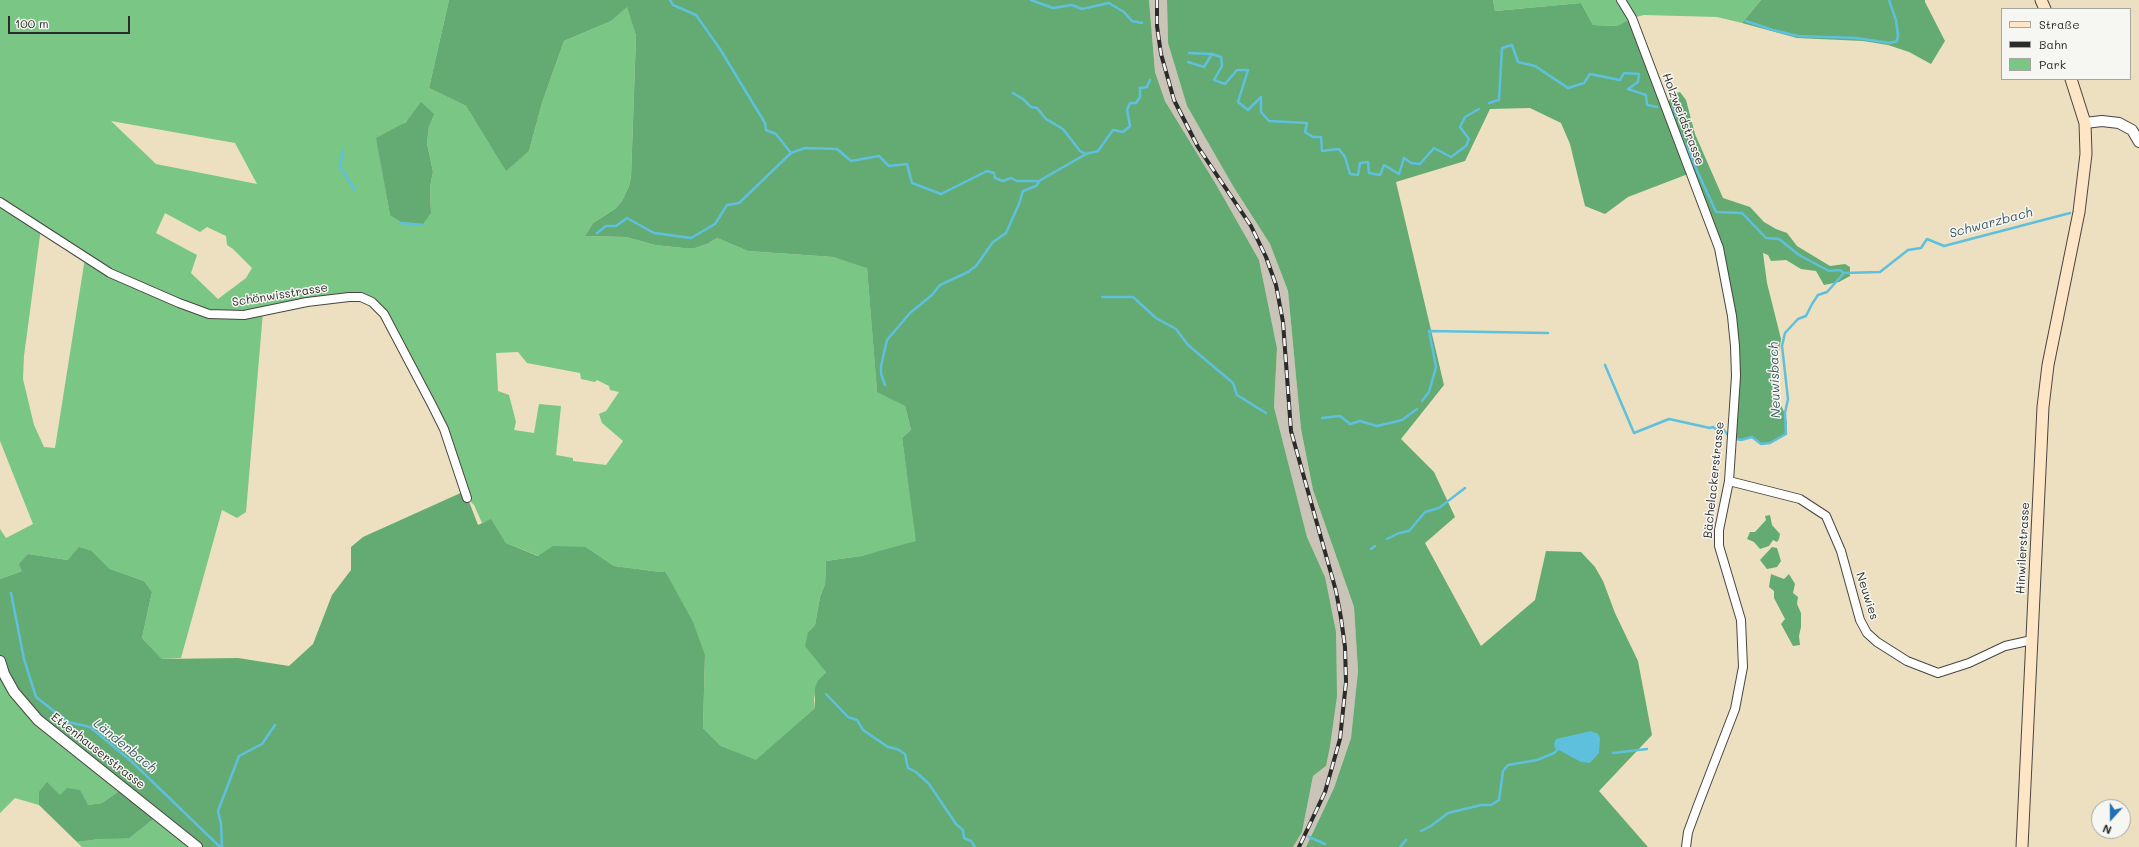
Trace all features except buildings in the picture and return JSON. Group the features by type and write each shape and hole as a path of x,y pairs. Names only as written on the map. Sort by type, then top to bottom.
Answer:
{"main road":[{"name":"Hinwilerstrasse","path":"2022,847 2043,407 2048,365 2085,179 2085,123 2071,80"}],"street":[{"name":"Holzweidstrasse","path":"1621,0 1632,18 1718,248"},
{"path":"2085,123 2102,121 2119,123 2132,130 2139,142"},
{"name":"Schönwisstrasse","path":"0,202 110,273 179,303 209,314 244,315 307,302 348,296 361,297 372,302 384,314 432,405 446,435 467,498"},
{"name":"Bächelackerstrasse","path":"1686,847 1698,805 1735,709 1742,667 1741,620 1719,546 1719,526 1729,481 1736,376 1736,346 1731,309 1718,248"},
{"name":"Neuwies","path":"1729,481 1800,499 1826,516 1841,552 1860,620 1867,633 1877,642 1907,661 1938,673 1970,663 2005,646 2032,640"},
{"name":"Ettenhauserstrasse","path":"0,661 4,674 14,692 38,720 198,847"}],"shaded area":[{"path":"1149,0 1167,0 1168,43 1187,106 1233,186 1270,244 1288,291 1301,429 1313,490 1354,607 1358,671 1351,738 1334,788 1306,847 1293,847 1302,831 1313,776 1326,766 1325,577 1307,537 1274,407 1277,348 1259,260 1217,186 1165,101 1155,72"}],"green space":[{"path":"0,0 449,0 429,88 466,106 506,170 529,151 542,103 564,41 611,21 627,6 636,36 631,177 629,186 622,201 615,209 593,223 585,236 626,237 655,245 683,248 695,248 707,244 717,238 748,251 833,257 867,267 877,391 905,406 911,430 902,438 917,542 861,556 826,561 825,584 820,597 815,625 808,632 826,672 818,680 814,699 815,708 756,761 721,746 703,728 705,655 665,571 661,572 614,566 586,547 539,556 506,543 491,520 482,523 474,505 467,498 451,448 384,314 361,297 263,312 246,512 237,518 222,510 181,658 162,659 142,638 152,592 144,581 110,569 92,551 68,560 28,554 22,571 0,579 0,529 6,538 33,524 0,441","holes":["421,103 429,126 427,143 433,172 430,187 431,213 390,215 380,157 394,130 411,118","111,121 235,143 257,184 156,164","165,213 200,232 207,227 226,236 227,245 252,268 246,278 218,299 191,273 197,255 156,233","41,228 85,258 55,448 44,447 34,425 23,379 24,356","518,352 527,363 580,373 581,379 595,382 597,380 609,386 610,390 619,392 606,411 599,414 602,423 623,441 606,465 573,461 573,458 556,455 561,406 539,404 534,433 514,430 516,422 509,395 498,391 496,353"]},
{"path":"449,0 1149,0 1155,72 1165,101 1217,186 1259,260 1277,348 1274,407 1307,537 1325,577 1336,632 1337,696 1326,766 1313,776 1302,832 1293,847 197,847 158,815 129,838 100,839 77,842 39,805 39,792 47,782 60,795 67,788 80,790 88,805 102,803 123,788 25,707 0,661 0,579 22,571 19,564 28,554 68,560 79,547 92,551 110,569 144,581 152,592 142,638 162,659 238,658 289,666 313,644 332,595 351,570 351,547 363,537 465,491 478,525 491,519 506,543 538,556 553,546 586,547 614,566 661,572 665,571 693,622 705,655 703,728 721,746 756,760 815,708 815,688 818,680 826,672 805,646 808,632 815,625 820,597 825,584 826,561 861,556 916,541 902,438 911,430 905,406 877,392 867,268 833,257 748,251 717,238 707,244 695,248 683,248 655,245 626,237 585,236 593,223 615,209 622,201 629,186 631,177 636,36 627,7 611,21 564,41 542,103 529,151 506,171 466,106 429,88"},
{"path":"1167,0 1493,0 1495,11 1581,3 1593,25 1617,26 1632,18 1688,174 1628,197 1605,214 1585,206 1570,144 1561,123 1530,108 1490,109 1465,161 1396,182 1444,385 1401,439 1434,472 1455,517 1425,543 1481,646 1535,600 1546,551 1581,552 1595,567 1603,581 1615,613 1638,661 1652,735 1599,791 1648,847 1306,847 1334,788 1351,738 1358,671 1354,607 1313,490 1301,429 1288,291 1270,244 1233,186 1187,106 1168,43"},
{"path":"1493,0 1761,0 1742,23 1717,17 1644,15 1632,18 1617,26 1593,25 1581,3 1495,11"},
{"path":"1761,0 1925,0 1945,41 1931,64 1909,52 1888,45 1863,41 1797,38 1742,23"},
{"path":"1680,92 1686,100 1695,134 1723,198 1750,207 1764,222 1787,233 1797,246 1830,266 1845,264 1850,267 1850,276 1839,282 1824,285 1816,271 1801,269 1786,260 1771,261 1768,255 1763,253 1767,283 1781,339 1776,369 1779,401 1787,423 1786,434 1770,443 1761,444 1752,437 1741,440 1732,437 1736,376 1725,273 1667,106 1672,94"},
{"path":"421,102 434,114 429,126 427,143 433,172 430,187 431,213 423,224 401,222 390,215 376,138 406,122"},
{"path":"1770,515 1772,525 1780,534 1779,539 1777,542 1773,540 1769,546 1760,549 1754,542 1747,539 1750,532 1755,532 1766,520 1765,516"},
{"path":"1772,547 1777,548 1781,561 1777,567 1767,569 1760,560"},
{"path":"1771,574 1784,579 1789,574 1795,584 1793,593 1798,597 1797,604 1801,613 1801,627 1799,636 1800,645 1793,646 1781,624 1785,619 1774,598 1774,591 1769,587"},
{"path":"0,661 123,788 102,803 88,805 60,795 39,792 39,805 15,798 0,813"},
{"path":"158,815 197,847 82,847 77,842 100,839"}],"water":[{"path":"1591,731 1598,734 1600,738 1599,753 1590,763 1581,762 1555,748 1554,744 1556,739"}],"waterway":[{"path":"670,0 673,5 696,15 720,49 765,123 766,130 776,134 791,153"},
{"path":"1031,0 1053,8 1072,5 1082,9 1109,3 1124,12 1132,21 1142,23"},
{"path":"1746,21 1798,36 1856,38 1890,43 1897,41 1898,36 1896,20 1889,0"},
{"name":"Schwarzbach","path":"1489,103 1499,100 1502,48 1512,45 1518,62 1535,66 1568,88 1584,83 1590,74 1620,80 1624,73 1639,74 1638,82 1628,89 1646,95 1647,105 1657,107"},
{"path":"1189,53 1212,54"},
{"name":"Schwarzbach","path":"1188,62 1204,67 1212,54 1221,57 1222,66 1214,80 1225,84 1237,70 1248,70 1238,102 1248,110 1261,97 1261,112 1269,121 1307,123 1305,132 1313,137 1321,137 1322,151 1339,149 1345,157 1350,174 1358,175 1360,163 1368,162 1369,173 1380,175 1384,165 1399,174 1404,158 1411,163 1420,164 1434,148 1451,157 1466,146 1469,139 1460,127 1465,117 1479,109"},
{"name":"Schwarzbach","path":"597,233 606,226 616,226 627,218 654,233 691,238 715,224 727,205 739,203 791,153 805,148 837,149 851,161 879,156 889,166 907,164 912,183 941,194 987,171 994,173 995,178 1003,181 1011,178 1017,181 1039,181 1086,154 1098,151 1113,130 1123,132 1130,126 1127,110 1130,103 1136,103 1140,97 1140,88 1147,87 1150,80"},
{"path":"1013,93 1023,99 1031,107 1037,108 1046,119 1063,129 1080,151 1086,154"},
{"name":"Schwarzbach","path":"1669,108 1678,109 1674,119"},
{"name":"Schwarzbach","path":"1678,129 1716,212 1742,213 1766,238 1779,239 1799,255 1829,271 1840,270 1844,273 1880,272 1908,250 1921,248 1927,239 1944,246 2070,213"},
{"name":"Schwarzbach","path":"343,150 340,167 355,190"},
{"path":"885,385 881,374 881,366 887,340 910,313 932,295 940,285 968,272 976,266 993,242 1006,233 1023,191 1036,186 1039,182"},
{"name":"Schwarzbach","path":"400,223 423,225"},
{"name":"Neuwisbach","path":"1737,439 1741,440 1752,437 1761,444 1770,443 1786,434 1785,413 1788,399 1782,346 1785,333 1798,319 1806,316 1818,295 1827,292 1844,273"},
{"name":"Neuwisbach","path":"1102,297 1133,297 1156,318 1176,329 1188,345 1233,383 1237,395 1266,413"},
{"name":"Neuwisbach","path":"1422,401 1429,392 1436,367 1429,331 1548,333"},
{"name":"Neuwisbach","path":"1605,365 1634,433 1669,419 1710,428 1713,427 1717,430 1723,429 1728,435"},
{"name":"Neuwisbach","path":"1322,418 1340,416 1350,424 1360,421 1377,426 1402,420 1417,409"},
{"path":"1387,539 1399,533 1409,531 1425,512 1439,508 1465,488"},
{"path":"1371,549 1375,546"},
{"name":"Ländenbach","path":"11,593 24,659 36,697 68,722 90,727 131,761 220,847"},
{"path":"826,694 848,717 857,720 863,730 888,747 897,749 905,754 908,768 916,772 929,784 956,824 963,830 964,838 971,841 975,847"},
{"path":"222,847 221,824 218,811 239,756 262,744 275,725"},
{"path":"1421,831 1431,826 1448,813 1481,805 1491,805 1499,800 1503,771 1508,765 1537,760 1554,753 1558,749"},
{"path":"1613,753 1647,749"},
{"path":"1309,837 1325,844"},
{"path":"1400,847 1406,840"}],"railway":[{"path":"1157,0 1157,26 1161,54 1174,100 1198,147 1251,226 1266,257 1276,285 1283,322 1291,431 1336,591 1341,618 1345,647 1346,682 1340,739 1325,792 1299,847"}]}
